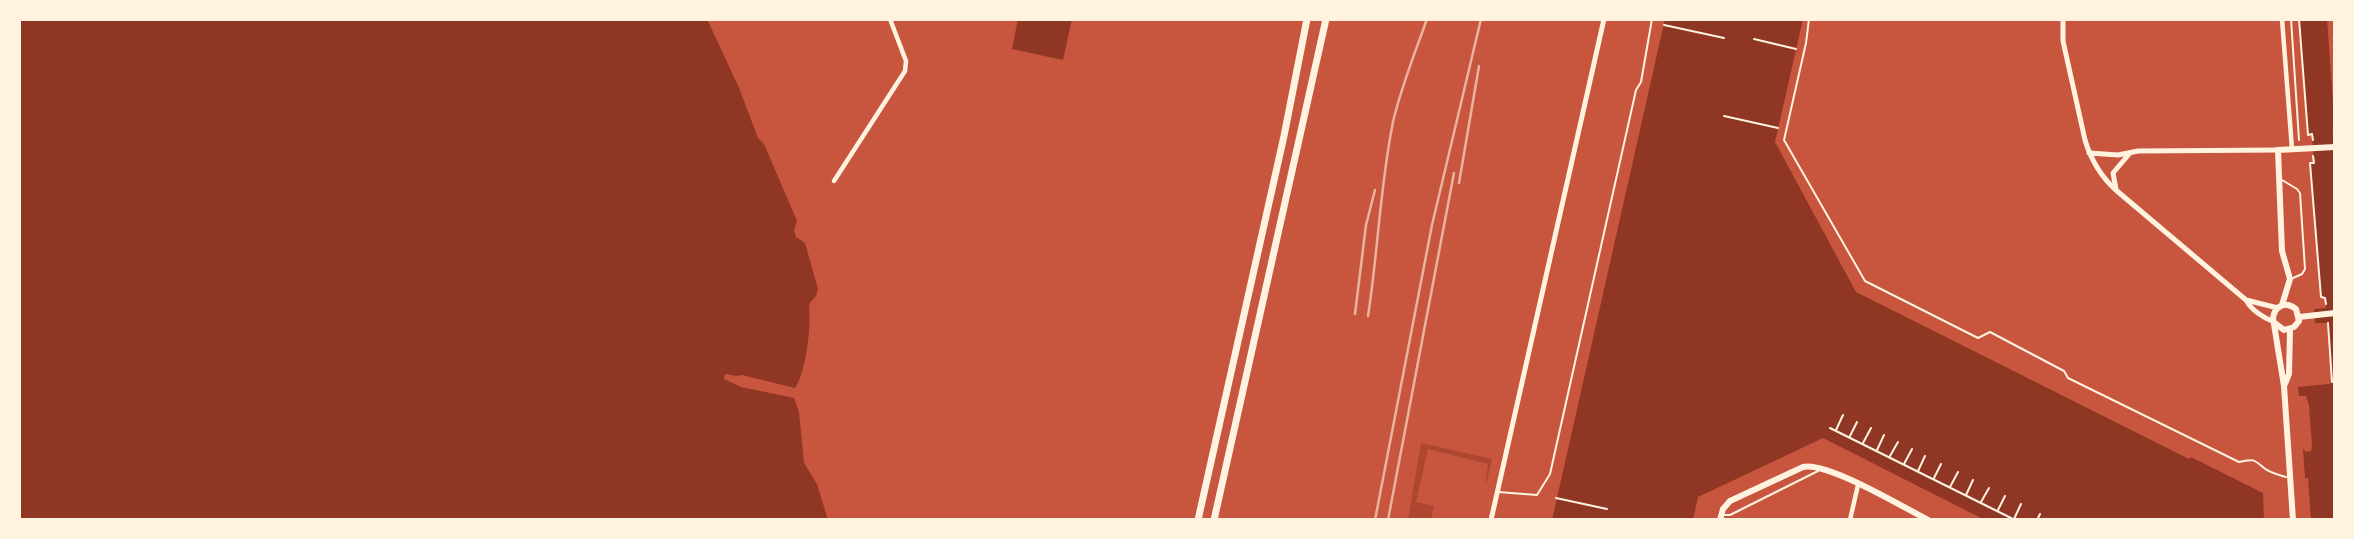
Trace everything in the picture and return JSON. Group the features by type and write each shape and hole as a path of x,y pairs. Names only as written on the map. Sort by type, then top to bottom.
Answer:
{"main road":[{"path":"1198,520 1284,136 1307,19"},
{"path":"1214,520 1326,19"},
{"path":"2292,520 2284,386 2275,340 2274,314 2280,306 2290,279 2282,251 2277,178 2278,150 2335,147"},
{"path":"2275,323 2281,329 2290,329 2297,324 2299,317 2293,306 2280,306"},
{"path":"2299,317 2335,313"},
{"path":"2284,386 2289,374 2290,329"},
{"path":"1720,517 1727,505 1803,467 1819,466 1928,520"}],"street":[{"path":"834,181 905,71 906,61 890,19"},
{"path":"1492,520 1604,19"},
{"path":"2063,19 2063,41 2089,153 2103,177 2265,318 2275,323"},
{"path":"2282,19 2292,149"},
{"path":"2089,153 2278,150"},
{"path":"2117,191 2113,173 2130,153"},
{"path":"2246,300 2280,306"},
{"path":"1850,520 1858,485"}],"lane":[{"path":"1497,492 1537,495 1550,474 1636,90 1641,82 1652,19"},
{"path":"1809,19 1784,140 1865,281 1978,338 1990,332 2064,371 2068,378 2239,462 2253,459 2260,462 2263,468 2290,479"},
{"path":"2277,178 2292,185 2300,193 2305,269 2302,274 2290,279"},
{"path":"1720,517 1730,515 1817,472 1819,466"}],"path":[{"path":"2291,19 2300,139 2292,149"},
{"path":"2299,19 2308,135 2312,134 2313,141"},
{"path":"1664,25 1724,38"},
{"path":"1754,39 1796,49"},
{"path":"1724,116 1778,128"},
{"path":"2310,149 2314,163 2310,163 2321,297 2325,298 2326,309"},
{"path":"2328,323 2332,382"},
{"path":"1835,430 1843,415"},
{"path":"1849,437 1857,422"},
{"path":"1830,428 2015,519 2021,504"},
{"path":"1863,444 1871,428"},
{"path":"1876,450 1884,435"},
{"path":"1890,457 1898,442"},
{"path":"1904,464 1912,449"},
{"path":"1918,471 1925,456"},
{"path":"1934,479 1941,464"},
{"path":"1950,487 1958,472"},
{"path":"1965,495 1973,480"},
{"path":"1981,503 1989,488"},
{"path":"1997,511 2006,496"},
{"path":"1556,498 1608,509"},
{"path":"2038,520 2040,514"}],"shaded area":[{"path":"19,19 707,19 797,221 794,230 796,237 805,243 818,289 809,304 807,348 803,370 795,388 742,375 725,374 724,379 741,387 794,398 799,412 804,463 817,484 828,520 19,520"},
{"path":"1018,19 1072,19 1063,60 1012,49"},
{"path":"1665,19 1803,19 1775,142 1856,292 2189,459 2191,457 2263,493 2264,520 1985,520 1823,438 1698,497 1693,520 1552,520"},
{"path":"2299,19 2327,19 2335,130 2332,134 2335,138 2335,520 2311,520 2303,449 2306,452 2311,451 2312,445 2309,405 2306,396 2299,396 2298,387 2329,384 2332,381 2328,323 2315,323 2314,309 2326,308 2325,298 2321,297 2310,163 2314,162 2312,135 2308,135"},
{"path":"1421,443 1492,459 1485,482 1488,464 1428,449 1416,502 1434,506 1431,520 1408,520"}],"railway":[{"path":"1368,316 1393,122 1427,19"},
{"path":"1375,520 1432,225 1481,19"},
{"path":"1459,183 1479,66"},
{"path":"1388,520 1454,173"},
{"path":"1355,314 1366,225 1375,190"}]}
